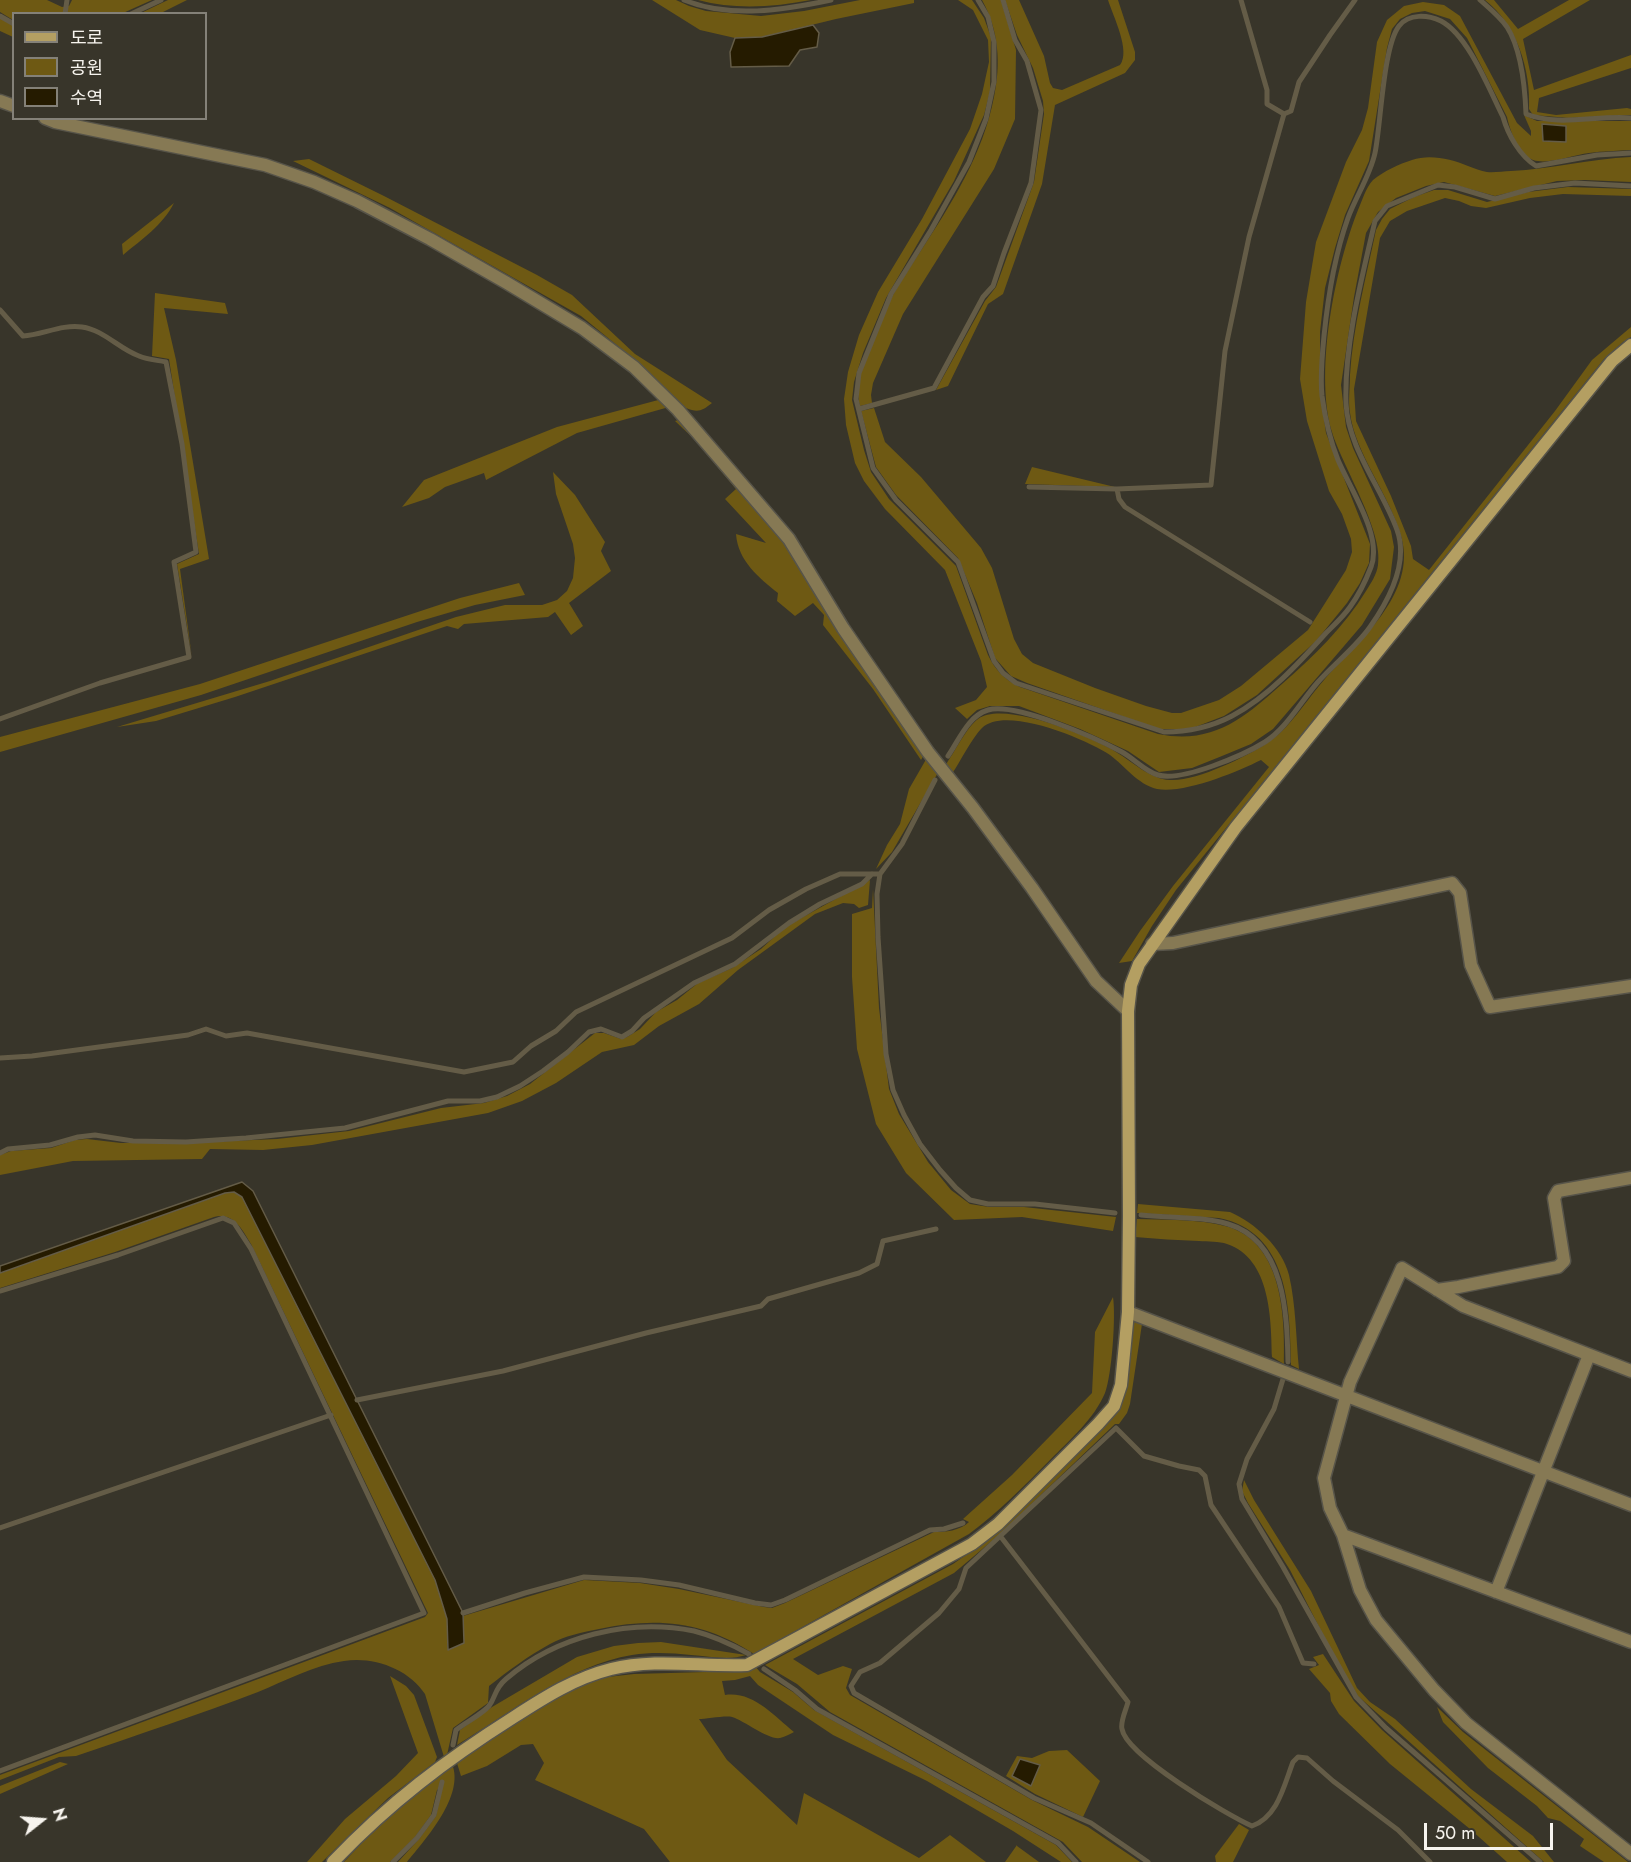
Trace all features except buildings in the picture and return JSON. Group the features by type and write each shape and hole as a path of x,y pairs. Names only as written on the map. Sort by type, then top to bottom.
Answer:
{"street":[{"path":"49,120 265,165 314,182 398,222 497,278 582,328 634,367 686,418 789,539 843,628 928,752 1032,888 1096,981 1128,1011"},
{"path":"333,1862 380,1814 414,1785 490,1732 558,1689 586,1677 637,1665 664,1662 720,1666 747,1665 972,1544 998,1524 1114,1406 1121,1385 1128,1312 1130,1216 1128,1011 1131,986 1139,964 1236,827 1612,361 1631,345"},
{"path":"1152,944 1173,943 1452,883 1460,893 1471,965 1490,1007 1631,986"},
{"path":"1436,1290 1558,1267 1564,1261 1554,1198 1558,1191 1631,1178"},
{"path":"1631,1371 1463,1306 1402,1269 1350,1382 1324,1478 1330,1508 1343,1535 1360,1590 1376,1620 1434,1690 1466,1723 1631,1854"},
{"path":"1128,1312 1631,1505"},
{"path":"1496,1592 1589,1355"},
{"path":"1343,1535 1631,1641"}],"green space":[{"path":"0,0 47,0 62,7 69,6 72,0 152,0 125,12 12,12 12,19 0,12"},
{"path":"168,0 187,0 163,12 143,12"},
{"path":"652,0 676,0 706,11 761,16 804,11 860,0 914,0 914,3 762,37 735,38 700,30"},
{"path":"698,0 811,0 740,6"},
{"path":"958,0 972,0 984,18 991,37 990,92 984,115 954,181 886,298 863,353 854,382 852,400 864,450 871,472 889,499 956,566 988,655 1001,674 1020,687 1158,734 1195,736 1211,732 1241,718 1317,652 1348,617 1372,582 1376,572 1378,551 1375,534 1331,429 1325,377 1330,318 1342,260 1366,190 1373,180 1397,166 1426,157 1448,159 1482,171 1493,172 1631,157 1631,182 1557,181 1495,196 1444,182 1426,186 1396,198 1378,212 1366,233 1341,385 1346,427 1353,448 1391,531 1394,547 1390,579 1362,625 1273,729 1251,744 1192,768 1159,772 1128,751 1080,729 1019,706 990,706 977,710 967,719 955,708 976,700 987,687 981,661 945,570 885,509 864,481 855,463 846,425 844,399 848,372 859,335 878,292 922,219 970,129 982,94 989,62 988,40 973,10"},
{"path":"982,0 1001,0 1016,50 1015,119 994,169 903,314 873,383 872,403 860,406 859,379 874,336 896,289 965,178 989,118 996,85 998,60 992,23"},
{"path":"1005,0 1019,0 1044,56 1053,88 1062,90 1120,65 1123,59 1122,42 1108,0 1118,0 1135,52 1135,60 1125,73 1055,105 1042,184 1003,294 988,304 948,386 936,390 985,301 996,287 1034,182 1044,114 1043,101 1033,68 1017,35"},
{"path":"1485,0 1494,0 1518,29 1569,0 1590,0 1523,39 1534,90 1631,55 1631,68 1539,98 1537,112 1556,115 1627,108 1631,109 1631,115 1569,118 1533,115 1529,109 1527,79 1520,49 1506,22"},
{"path":"1423,2 1444,5 1460,16 1517,123 1531,136 1524,115 1537,121 1631,121 1631,150 1589,153 1546,161 1533,160 1523,153 1516,142 1507,117 1467,38 1450,19 1425,11 1412,13 1400,19 1392,29 1387,48 1369,161 1345,215 1335,248 1325,288 1320,332 1320,389 1326,433 1370,544 1369,563 1360,583 1316,641 1257,695 1224,716 1190,729 1159,729 1011,676 995,658 977,603 958,558 896,495 876,467 861,411 874,408 885,442 921,477 981,548 992,568 1014,639 1022,654 1033,663 1095,688 1172,713 1181,713 1219,700 1241,686 1308,630 1346,570 1352,552 1351,539 1342,514 1329,491 1307,421 1300,379 1306,302 1316,242 1346,162 1362,130 1368,108 1377,42 1387,20 1404,6"},
{"path":"0,17 12,24 12,37 0,31"},
{"path":"309,159 572,295 635,354 712,403 700,410 686,408 640,364 581,316 390,208 293,161"},
{"path":"1568,187 1631,189 1631,196 1563,194 1530,198 1486,208 1445,198 1407,211 1390,221 1380,238 1354,389 1356,421 1391,496 1411,546 1413,559 1429,570 1555,411 1592,360 1631,327 1631,337 1604,359 1176,890 1132,961 1119,963 1173,886 1269,767 1261,760 1225,776 1195,785 1168,790 1157,789 1137,779 1099,748 1046,727 1008,720 993,722 982,728 952,774 945,766 974,723 990,714 1007,714 1047,722 1104,745 1156,777 1170,780 1193,777 1220,768 1258,749 1283,730 1382,615 1401,577 1404,557 1401,536 1389,506 1365,459 1353,428 1349,408 1354,338 1376,230 1390,209 1434,190 1448,190 1487,202 1528,192"},
{"path":"174,203 158,225 123,255 122,244"},
{"path":"155,293 225,303 228,314 164,308 176,360 209,559 180,569 192,658 177,564 199,554 169,359 152,356"},
{"path":"662,399 669,407 577,433 486,480 484,473 445,487 429,498 402,507 424,480 557,427"},
{"path":"681,419 787,545 925,753 921,760 873,689 823,625 824,615 813,603 795,616 777,601 778,593 745,561 736,534 766,543 725,499 736,489 695,440 675,421"},
{"path":"1032,467 1115,487 1025,484"},
{"path":"553,472 575,495 605,542 601,551 611,571 569,603 583,626 571,635 555,612 548,617 464,624 458,629 447,626 235,697 156,721 117,727 270,681 456,617 505,605 542,605 557,600 567,591 573,578 575,558 573,544 556,494"},
{"path":"519,583 525,595 475,605 417,622 201,695 0,752 0,737 200,684 460,598"},
{"path":"928,756 939,771 892,852 876,869 900,824 909,789"},
{"path":"870,880 868,905 859,908 854,904 843,903 815,914 738,970 699,1004 659,1026 634,1045 602,1052 556,1083 522,1101 488,1113 312,1145 263,1150 210,1149 202,1159 73,1161 0,1175 0,1155 11,1151 51,1148 75,1140 183,1143 277,1139 349,1131 441,1108 484,1103 507,1096 530,1084 595,1033 604,1033 621,1039 627,1037 640,1029 656,1012 677,1000 698,983 732,968 761,949 785,927"},
{"path":"873,889 879,1008 889,1089 899,1114 928,1162 951,1190 970,1204 989,1207 1024,1207 1116,1217 1113,1231 1022,1217 954,1220 906,1173 876,1124 857,1049 852,977 852,914 872,908"},
{"path":"234,1192 242,1197 248,1206 435,1580 447,1619 448,1650 464,1643 463,1616 584,1580 640,1583 772,1608 785,1603 934,1532 957,1529 969,1522 963,1519 1012,1475 1092,1393 1095,1332 1113,1297 1113,1345 1110,1373 1100,1403 1081,1429 991,1517 969,1534 754,1654 716,1634 698,1628 660,1623 620,1625 567,1637 555,1641 534,1654 489,1686 488,1703 453,1728 447,1755 444,1757 425,1694 418,1685 400,1671 389,1666 367,1661 344,1661 311,1670 190,1717 76,1756 59,1757 0,1780 0,1775 425,1617 428,1613 251,1244 232,1219 214,1217 115,1252 0,1288 0,1273 225,1193"},
{"path":"1138,1204 1230,1212 1258,1229 1266,1237 1280,1255 1289,1275 1299,1369 1291,1365 1289,1320 1281,1275 1260,1239 1242,1226 1219,1218 1137,1213"},
{"path":"1137,1219 1193,1221 1225,1226 1244,1234 1259,1247 1277,1283 1283,1324 1284,1364 1272,1357 1271,1325 1266,1292 1260,1276 1242,1252 1221,1242 1135,1237"},
{"path":"1130,1321 1142,1324 1130,1404 1119,1424 1115,1424 999,1535 954,1573 793,1659 818,1675 843,1666 852,1669 846,1688 850,1695 1032,1800 1088,1827 1140,1862 1082,1862 1063,1842 830,1712 797,1684 765,1665 953,1564 979,1546 1112,1416"},
{"path":"1244,1480 1311,1591 1357,1688 1370,1702 1395,1719 1471,1789 1533,1836 1554,1862 1544,1862 1358,1696 1335,1658 1290,1570 1248,1503 1242,1491"},
{"path":"661,1642 746,1655 726,1658 654,1653 609,1660 563,1679 457,1745 460,1730 492,1707 577,1657 614,1646"},
{"path":"1323,1654 1354,1701 1382,1730 1531,1862 1507,1862 1390,1764 1339,1714 1331,1701 1330,1693 1309,1669 1319,1665 1313,1657"},
{"path":"754,1665 760,1672 793,1692 814,1710 1056,1845 1072,1862 1061,1862 927,1781 833,1735 758,1685 750,1676 722,1681 725,1695 754,1700 794,1732 782,1738 775,1738 732,1717 699,1719 727,1760 797,1825 804,1793 919,1858 950,1835 986,1862 670,1862 644,1829 535,1780 544,1763 533,1744 521,1745 487,1766 461,1776 456,1760 498,1731 590,1679 634,1674 742,1671"},
{"path":"390,1676 406,1686 414,1695 437,1757 435,1762 388,1798 322,1862 307,1862 345,1819 396,1776 418,1753"},
{"path":"1437,1707 1463,1732 1628,1862 1604,1862 1580,1846 1584,1839 1560,1821 1548,1818 1537,1806 1488,1768 1443,1722"},
{"path":"1067,1750 1100,1781 1083,1817 1035,1794 1006,1776 1017,1756 1032,1758 1049,1751"},
{"path":"60,1762 68,1764 0,1794 0,1786"},
{"path":"452,1764 455,1776 448,1803 433,1829 407,1862 398,1862 436,1816 442,1787 437,1790 431,1815 415,1837 390,1862 344,1862 385,1818"},
{"path":"1239,1824 1249,1830 1233,1862 1216,1862 1215,1856"},
{"path":"1017,1846 1039,1862 1005,1862"}],"water":[{"path":"813,25 819,33 817,47 800,50 789,66 731,67 730,52 735,38 762,37"},
{"path":"1542,124 1566,126 1566,142 1543,141"},
{"path":"242,1182 253,1191 463,1613 464,1643 448,1650 447,1619 435,1580 242,1197 234,1192 225,1193 0,1273 0,1266"},
{"path":"1020,1759 1040,1765 1031,1786 1012,1776"}],"waterway":[{"path":"65,12 67,0"},
{"path":"135,12 161,0"},
{"path":"684,0 702,6 738,11 795,7 831,0"},
{"path":"978,0 988,17 994,42 994,82 986,119 969,162 931,230 891,294 859,373 856,399 873,468 896,500 958,562 994,661 1003,673 1016,683 1164,732 1190,730 1216,723 1232,716 1258,699 1294,667 1344,614 1359,593 1371,567 1374,555 1373,541 1364,513 1333,445 1328,429 1321,381 1327,306 1335,262 1348,218 1373,161 1389,51 1399,26 1413,17 1430,17 1451,28 1477,64 1515,144 1536,166 1597,155 1631,153"},
{"path":"859,409 934,388 983,297 993,286 1031,183 1041,110 1027,61 1015,40 1003,0"},
{"path":"1241,0 1267,90 1267,104 1284,114 1291,111 1299,82 1355,0"},
{"path":"1480,0 1501,19 1512,36 1521,69 1526,114 1551,120 1631,118"},
{"path":"0,16 12,23"},
{"path":"1029,487 1117,489 1211,485 1225,351 1249,237 1284,114"},
{"path":"948,756 975,717 988,710 1000,709 1035,716 1075,730 1122,752 1158,775 1182,775 1213,766 1273,736 1318,682 1370,627 1390,593 1399,568 1401,555 1397,530 1359,452 1348,420 1346,403 1351,335 1375,221 1387,206 1438,185 1455,187 1495,199 1534,188 1575,183 1631,186"},
{"path":"0,310 23,336 67,327 82,327 97,332 139,356 166,362 182,444 196,552 174,562 189,657 100,683 0,719"},
{"path":"1117,489 1119,499 1125,507 1310,622"},
{"path":"935,780 902,844 880,874 877,894 886,1054 893,1090 920,1144 956,1188 970,1200 988,1204 1035,1204 1115,1213"},
{"path":"0,1058 32,1056 188,1035 206,1029 226,1036 247,1033 464,1072 513,1062 531,1046 556,1031 576,1012 732,938 769,910 806,889 840,874 880,874"},
{"path":"0,1153 8,1149 50,1145 95,1135 133,1141 186,1142 345,1128 448,1101 480,1101 497,1097 543,1071 589,1032 601,1029 622,1037 632,1031 644,1018 694,983 735,964 789,923 820,904 862,884 872,874"},
{"path":"1141,1215 1218,1221 1247,1233 1261,1246 1272,1262 1284,1302 1288,1362"},
{"path":"0,1291 118,1255 223,1218 234,1223 251,1249 424,1613 0,1771"},
{"path":"357,1400 503,1371 646,1333 761,1306 768,1299 859,1273 877,1264 883,1241 936,1229"},
{"path":"1283,1379 1274,1409 1247,1459 1239,1484 1242,1499 1356,1697 1386,1728 1540,1862"},
{"path":"0,1528 331,1415"},
{"path":"1148,1862 1091,1823 1034,1798 854,1693 851,1686 860,1672 880,1663 939,1613 959,1589 966,1568 1116,1428 1144,1456 1199,1470 1205,1476 1211,1505 1279,1607 1303,1663 1314,1664"},
{"path":"463,1613 584,1577 679,1585 771,1605 930,1530 944,1529 963,1523"},
{"path":"1001,1537 1128,1702 1122,1719 1122,1729 1140,1754 1158,1768 1222,1810 1252,1826 1261,1822 1274,1808 1293,1762 1298,1757 1307,1758 1333,1781 1398,1830 1430,1862"},
{"path":"453,1745 456,1730 489,1706 499,1686 506,1679 526,1664 570,1641 619,1629 669,1628 708,1635 749,1654"},
{"path":"764,1669 795,1690 817,1709 1058,1843 1076,1862"},
{"path":"393,1862 417,1838 434,1815 442,1782"}]}
